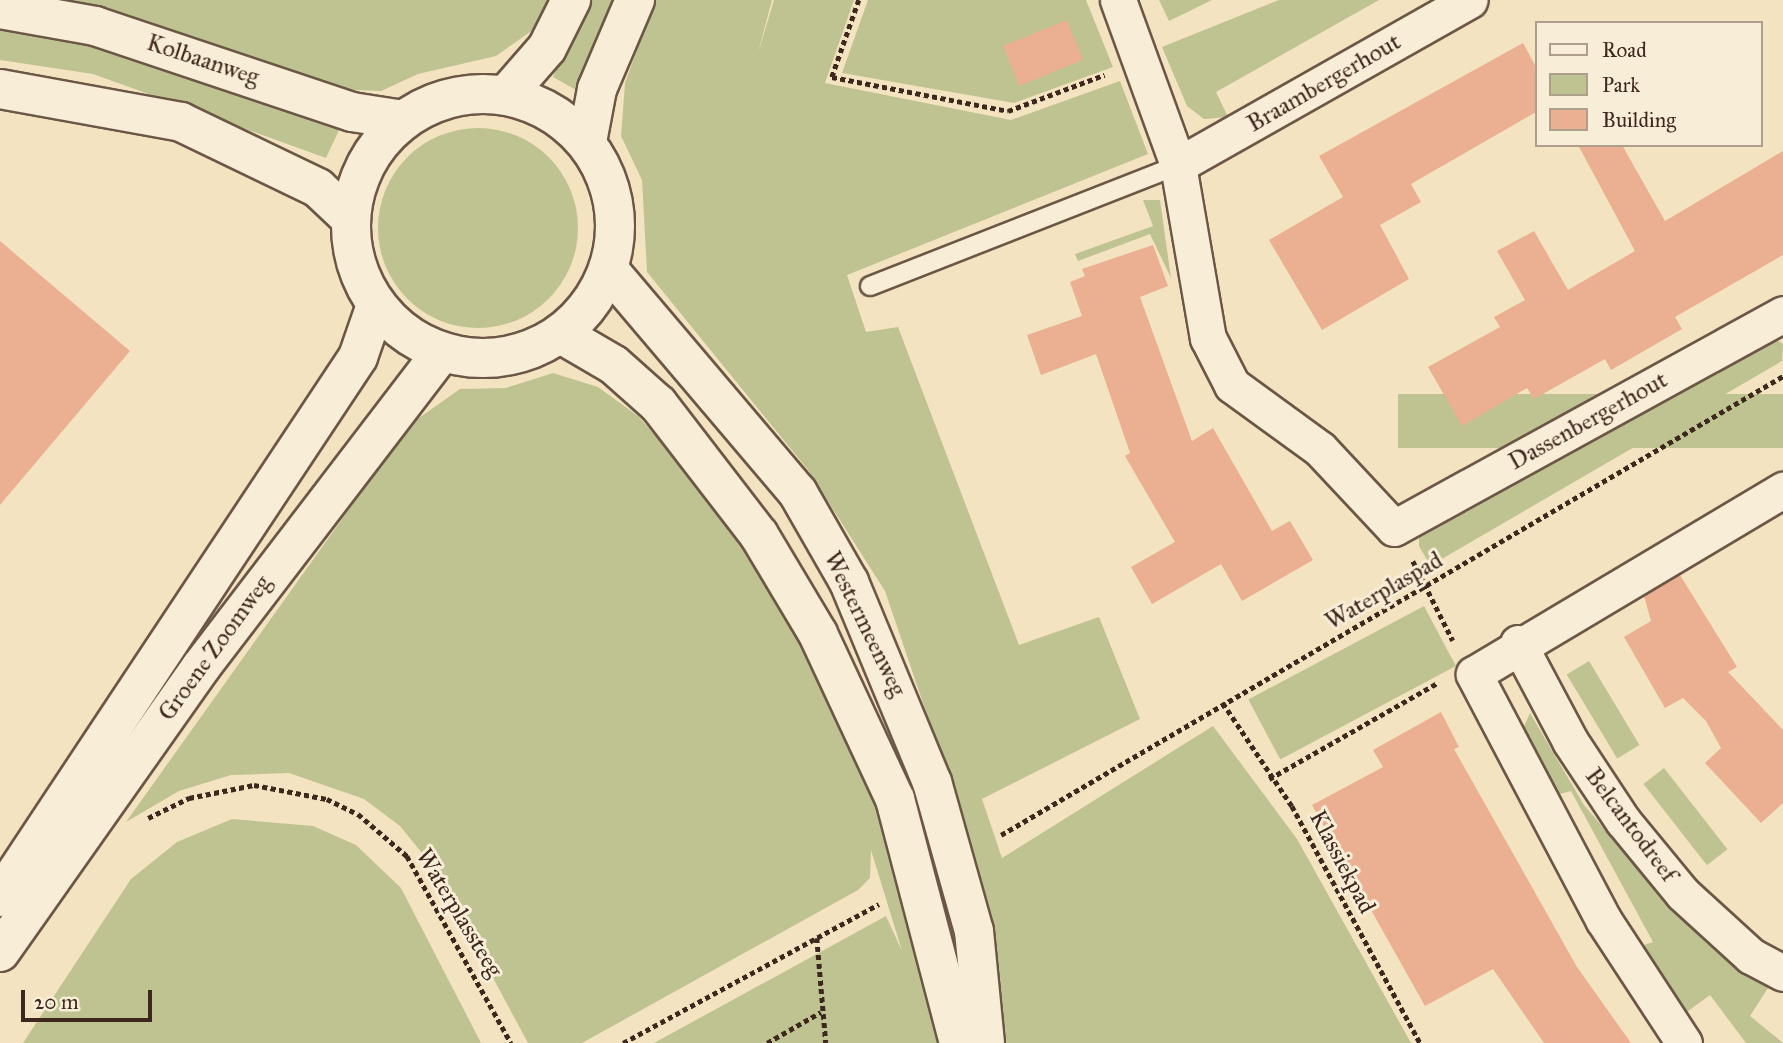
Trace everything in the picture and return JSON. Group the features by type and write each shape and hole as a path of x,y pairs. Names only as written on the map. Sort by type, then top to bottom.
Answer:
{"main road":[{"path":"506,95 547,48 571,0"},
{"path":"587,142 597,89 635,0"},
{"name":"Kolbaanweg","path":"0,9 95,26 352,112 403,120"},
{"path":"0,89 181,122 318,188 351,219"},
{"path":"470,94 506,95 551,111 587,142 609,181 617,226 609,270 590,306 561,334 527,352 490,359 442,352 410,337 376,305 356,264 351,219 359,181 376,147 403,120 435,102 470,94"},
{"name":"Westermeenweg","path":"609,270 798,493 849,582 932,782 974,930 985,1043"},
{"name":"Groene Zoomweg","path":"0,897 351,369 376,305"},
{"name":"Westermeenweg","path":"561,334 614,365 658,404 759,535 818,634 895,799 959,1043"},
{"name":"Groene Zoomweg","path":"0,952 232,624 442,352"}],"street":[{"path":"1118,0 1178,165 1208,338 1232,385 1320,449 1394,528"},
{"name":"Braambergerhout","path":"1178,165 1470,0"},
{"name":"Dassenbergerhout","path":"1394,528 1783,314"},
{"path":"1684,1043 1604,919 1471,670 1783,489"},
{"name":"Belcantodreef","path":"1518,643 1570,741 1623,821 1683,894 1751,956 1783,973"}],"lane":[{"path":"870,286 1178,165"}],"path":[{"path":"859,0 832,77 1008,111 1140,61"},
{"name":"Waterplaspad","path":"1002,835 1783,376"},
{"path":"1269,779 1471,670 1394,528"},
{"name":"Klassiekpad","path":"1223,704 1269,779 1292,806 1420,1043"},
{"name":"Waterplassteeg","path":"136,825 189,798 254,786 314,795 358,814 407,856 511,1043"},
{"path":"623,1043 879,904"},
{"path":"817,938 821,1013 827,1043"},
{"path":"767,1043 821,1013"}],"green space":[{"path":"8,0 552,0 540,25 496,56 418,74 381,91 333,89"},
{"path":"587,0 619,0 576,90 553,77"},
{"path":"655,0 772,0 758,53 774,0 854,0 825,83 1011,120 1120,81 1148,154 847,275 866,332 898,327 1019,645 1099,617 1140,719 982,799 1002,858 1213,726 1297,839 1411,1043 1005,1043 993,934 960,812 885,591 808,470 647,272 642,180 621,136 625,83"},
{"path":"868,0 1086,0 1113,67 1014,103 842,73"},
{"path":"1159,0 1212,0 1169,21"},
{"path":"1279,0 1379,0 1216,92 1228,117 1204,119 1187,106 1162,47"},
{"path":"0,26 89,43 340,128 326,158 93,74 0,60"},
{"path":"478,128 516,135 549,157 571,190 578,228 571,266 549,299 516,321 478,328 440,321 407,299 385,266 378,228 385,190 407,157 440,135"},
{"path":"1143,200 1160,200 1171,278 1150,234 1078,261 1075,254 1153,226"},
{"path":"1777,340 1783,344 1782,361 1440,560 1427,560 1419,546 1419,538"},
{"path":"553,373 598,387 638,416 737,528 835,688 902,866 941,1043 654,1043 886,916 902,951 871,850 870,878 858,890 582,1043 528,1043 434,868 400,826 364,799 289,773 231,775 179,791 126,822 409,425 460,389 506,388"},
{"path":"1398,394 1783,394 1783,448 1398,448"},
{"path":"1424,606 1456,666 1280,759 1248,699"},
{"path":"1589,661 1639,745 1617,758 1567,674"},
{"path":"1530,713 1584,805 1673,909 1768,988 1750,1016 1783,1043 1746,1043 1710,995 1684,1014 1641,946 1653,942 1571,791 1556,795 1522,731"},
{"path":"1664,768 1727,849 1707,865 1644,784"},
{"path":"232,819 313,826 356,845 401,888 481,1043 23,1043 131,879 177,842"}],"building":[{"path":"1067,20 1083,60 1019,86 1003,46"},
{"path":"1523,43 1534,63 1534,113 1411,184 1421,202 1380,225 1409,279 1322,330 1269,240 1343,197 1319,156"},
{"path":"1579,147 1623,147 1665,221 1783,151 1783,255 1675,317 1682,329 1611,370 1605,359 1534,399 1527,388 1462,426 1428,367 1500,327 1494,317 1525,300 1497,251 1534,231 1568,290 1635,251"},
{"path":"0,241 130,351 0,505"},
{"path":"1153,245 1168,286 1140,297 1192,441 1213,428 1272,531 1290,521 1313,560 1242,601 1221,564 1152,604 1131,567 1175,542 1125,456 1130,453 1096,354 1041,375 1027,335 1082,316 1070,282 1085,276 1082,269"},
{"path":"1680,575 1737,667 1728,672 1783,730 1783,803 1761,823 1705,763 1721,748 1706,721 1683,698 1665,708 1624,637 1651,621 1644,596"},
{"path":"1441,712 1459,747 1454,749 1577,967 1631,1043 1544,1043 1493,969 1425,1006 1312,805 1383,767 1373,750"}]}
